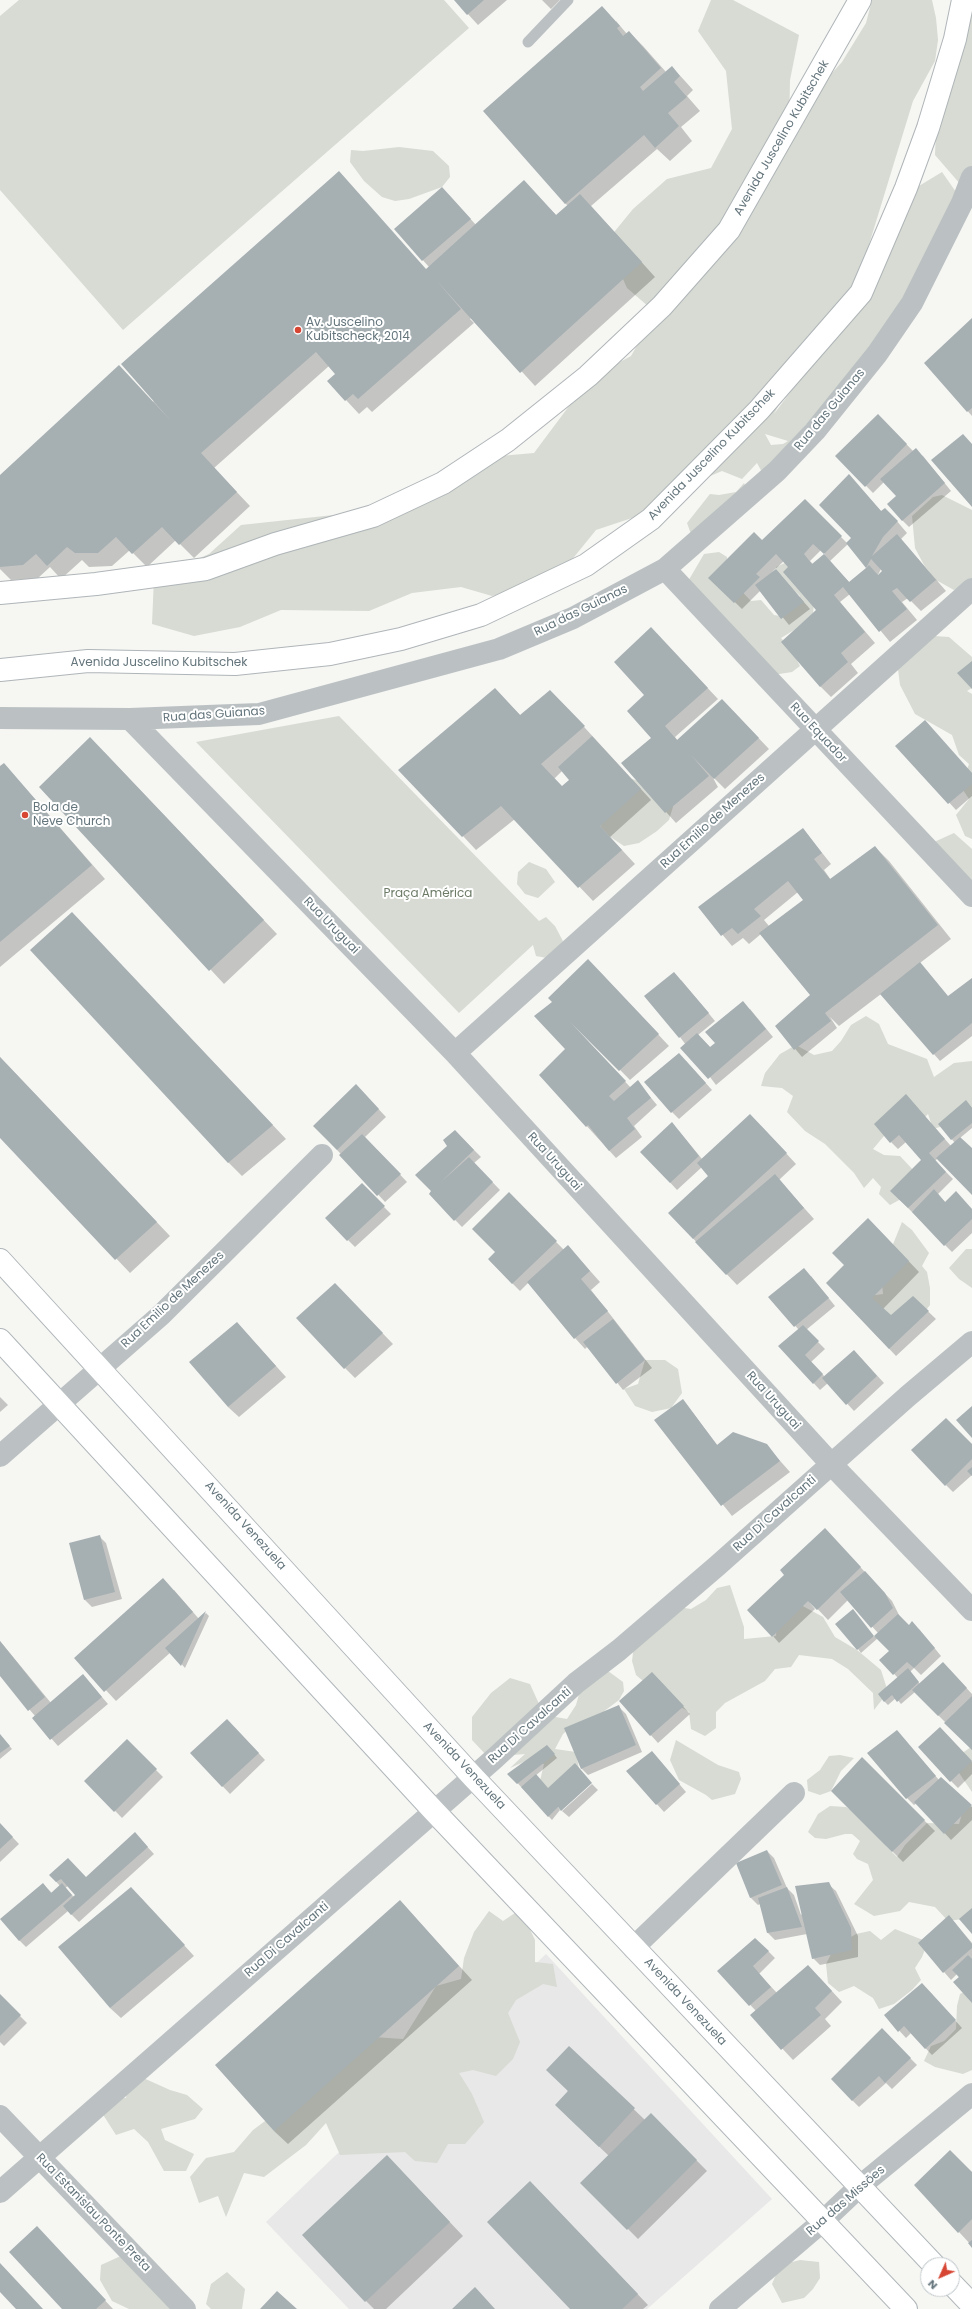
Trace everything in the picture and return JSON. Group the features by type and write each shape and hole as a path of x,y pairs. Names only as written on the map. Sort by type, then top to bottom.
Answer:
{"main road":[{"name":"Avenida Juscelino Kubitschek","path":"0,593 96,584 206,569 276,544 373,516 443,483 508,440 594,371 662,306 729,230 860,0"},
{"name":"Avenida Juscelino Kubitschek","path":"0,670 88,661 235,664 330,654 401,639 481,616 586,565 651,519 758,410 861,293 906,188 928,128 955,39 963,0"},
{"name":"Avenida Venezuela","path":"0,1260 100,1367 473,1777 926,2257"},
{"path":"0,1340 61,1404 433,1810 906,2309"},
{"path":"960,2292 972,2305"}],"street":[{"name":"Rua das Guianas","path":"0,718 130,719 259,714 499,649 573,618 665,569 777,471 819,426 877,354 912,302 967,206 972,177"},
{"name":"Rua Equador","path":"665,569 814,730 972,896"},
{"name":"Rua Emilio de Menezes","path":"455,1053 972,589"},
{"name":"Rua Uruguai","path":"130,719 455,1053 832,1465 972,1610"},
{"name":"Rua Emilio de Menezes","path":"0,1456 161,1315 322,1155"},
{"name":"Rua Di Cavalcanti","path":"0,2192 433,1810 473,1777 576,1683 620,1650 972,1342"},
{"path":"633,1948 794,1793"},
{"name":"Rua das Missões","path":"720,2309 822,2222 859,2187 972,2094"},
{"name":"Rua Estanislau Ponte Preta","path":"0,2116 185,2309"}],"lane":[{"path":"528,42 568,0"}],"shaded area":[{"path":"546,1954 772,2199 647,2309 349,2309 266,2222"}],"green space":[{"path":"19,0 444,0 469,28 123,330 0,190 0,16"},
{"path":"711,0 733,0 799,35 790,80 789,127 813,94 842,62 866,23 872,0 932,0 936,18 938,40 935,61 913,101 867,251 860,292 792,380 774,414 863,294 914,189 942,172 956,192 917,285 863,360 763,474 757,463 742,479 722,471 682,488 647,513 596,530 570,562 537,584 492,596 461,587 412,593 369,611 281,610 240,627 194,636 152,624 154,578 209,554 241,525 371,511 489,457 534,453 590,378 631,356 656,313 627,288 606,242 633,209 667,179 711,168 732,129 726,71 698,31","holes":["765,434 788,441 783,444 771,445"]},
{"path":"972,0 972,178 961,185 935,155 936,131"},
{"path":"399,147 433,151 449,166 450,177 442,187 409,199 395,201 382,197 364,181 350,162 351,150 363,151"},
{"path":"744,483 748,491 691,534 687,523 710,494 719,495 736,492"},
{"path":"942,495 972,510 972,584 954,590 936,580 924,565 915,548 912,516 933,497"},
{"path":"719,552 727,557 727,567 734,583 751,601 761,600 774,615 780,616 794,605 800,596 781,579 776,569 776,567 787,562 814,604 813,613 794,630 781,638 791,649 800,666 792,672 773,675 687,583 704,554"},
{"path":"934,636 949,637 972,657 972,688 967,691 972,694 972,839 965,836 956,815 969,799 961,787 969,764 959,755 952,735 915,714 900,685 898,669"},
{"name":"Praça América","path":"339,716 539,921 546,917 555,926 565,945 547,958 536,956 533,945 459,1013 196,742"},
{"path":"632,779 645,783 669,797 673,807 669,820 657,831 639,843 624,846 609,836 600,826 627,790"},
{"path":"954,833 972,849 972,887 932,843"},
{"path":"529,862 546,869 555,882 538,898 525,894 517,884 518,872"},
{"path":"866,1016 879,1024 888,1044 927,1059 934,1077 954,1063 972,1061 972,1121 933,1129 928,1114 917,1125 884,1118 884,1136 873,1149 884,1155 900,1156 915,1172 901,1199 890,1205 879,1194 881,1187 873,1178 864,1188 854,1173 825,1144 805,1131 787,1112 793,1096 782,1088 761,1086 765,1073 780,1054 796,1045 814,1055 832,1051 841,1041 851,1025"},
{"path":"902,1222 912,1230 929,1253 922,1266 927,1272 930,1288 930,1305 916,1323 905,1331 867,1296 883,1294 881,1274"},
{"path":"966,1249 972,1249 972,1288 959,1279 949,1268"},
{"path":"645,1360 665,1360 678,1369 682,1393 671,1408 652,1412 635,1406 624,1389 638,1384"},
{"path":"730,1585 744,1627 744,1639 776,1636 777,1618 801,1605 823,1617 835,1637 857,1650 881,1670 888,1692 874,1710 873,1693 848,1669 832,1659 799,1655 791,1667 775,1669 765,1681 725,1703 716,1712 716,1728 705,1736 691,1729 689,1712 656,1692 636,1675 632,1661 634,1645 671,1606 691,1609 706,1600 717,1588"},
{"path":"608,1671 623,1682 624,1691 619,1700 603,1712 572,1726 563,1734 555,1749 576,1752 581,1781 552,1797 539,1785 544,1764 526,1761 510,1768 525,1754 488,1757 472,1740 472,1717 491,1693 510,1678 530,1684 544,1715 567,1719 576,1705 582,1684"},
{"path":"676,1740 718,1765 739,1772 741,1779 735,1794 712,1800 679,1780 670,1760"},
{"path":"971,1747 972,1792 957,1770 958,1756"},
{"path":"840,1755 854,1758 841,1771 831,1791 820,1795 808,1791 807,1780 820,1770 829,1756"},
{"path":"830,1806 846,1807 886,1833 886,1846 897,1857 905,1845 927,1823 959,1824 963,1810 972,1806 972,1915 970,1918 948,1921 935,1907 909,1902 900,1911 874,1916 854,1904 873,1880 868,1864 857,1859 853,1854 860,1841 852,1834 845,1834 826,1839 815,1838 808,1832 818,1814"},
{"path":"489,1911 503,1921 515,1913 525,1919 535,1940 535,1962 553,1964 557,1987 543,1984 516,2000 508,2013 520,2042 513,2059 496,2076 473,2070 459,2073 472,2094 484,2122 465,2144 448,2144 437,2163 415,2161 405,2152 340,2155 326,2123 306,2145 264,2177 244,2173 226,2217 218,2196 199,2203 190,2177 206,2158 234,2152 253,2130 280,2110 360,2036 403,2039 436,1986 461,1979 464,1958 474,1932"},
{"path":"895,1929 928,1942 922,1957 915,1968 921,1980 912,1990 894,2004 879,2009 873,1998 854,1986 839,1992 828,1983 826,1964 835,1946 856,1934 870,1931 881,1940"},
{"path":"972,1988 972,2070 963,2074 935,2067 924,2061 931,2046 944,2041 956,2029 957,2006 960,1994"},
{"path":"130,2072 170,2090 187,2095 203,2109 195,2119 161,2129 165,2140 194,2154 186,2171 164,2171 148,2142 134,2129 116,2135 102,2113 107,2097 126,2098"},
{"path":"123,2255 175,2309 129,2309 112,2301 100,2280 101,2265"},
{"path":"800,2260 819,2262 820,2278 813,2289 804,2298 782,2303 772,2284 780,2265"},
{"path":"227,2272 245,2289 242,2309 211,2309 206,2304 211,2284"}],"building":[{"path":"454,0 484,0 467,15"},
{"path":"602,6 620,26 617,28 623,36 629,31 661,68 640,87 643,91 672,66 680,76 674,82 687,97 668,113 679,126 655,148 644,135 565,204 483,111"},
{"path":"339,171 426,269 524,180 556,215 580,194 642,262 520,373 436,280 461,309 358,399 353,394 345,401 327,381 335,374 316,352 201,453 237,492 179,545 162,527 132,554 116,537 98,553 75,553 67,547 47,566 36,554 23,565 0,567 0,475 119,365 171,421 121,364"},
{"path":"442,187 471,219 422,261 394,229"},
{"path":"972,318 972,408 967,412 924,363"},
{"path":"878,414 907,444 865,487 835,456"},
{"path":"963,434 972,444 972,507 931,460"},
{"path":"916,448 945,483 902,521 887,504 896,496 880,479"},
{"path":"849,474 881,511 885,508 898,521 883,537 872,556 897,534 936,580 910,602 897,588 892,591 907,609 879,632 843,587 834,595 865,632 841,653 848,662 820,687 781,642 816,610 783,572 788,567 776,554 756,574 760,577 734,603 708,578 754,532 762,540 805,499 842,536 824,554 849,582 866,568 846,543 851,538 819,505","holes":["813,544 824,554 812,564 804,554","871,559 882,571 878,575 869,565 866,568"]},
{"path":"776,569 804,602 781,619 755,585"},
{"path":"651,627 708,688 665,726 677,740 722,699 759,738 714,779 691,755 709,776 665,813 621,763 651,738 627,711 644,695 614,662"},
{"path":"972,661 972,689 957,673"},
{"path":"495,688 520,715 550,690 585,726 541,764 562,786 569,780 558,767 592,736 641,789 600,826 622,850 578,888 501,806 462,837 398,770"},
{"path":"925,720 972,773 972,784 948,804 895,746"},
{"path":"90,737 264,920 209,971 39,787"},
{"name":"Bola de Neve Church","path":"4,763 92,865 0,942 0,766"},
{"path":"803,828 822,853 814,859 830,879 875,846 938,925 825,1013 831,1021 794,1050 775,1026 810,995 759,933 803,900 788,881 754,909 761,916 738,934 732,928 721,936 698,907"},
{"path":"72,912 273,1125 228,1163 30,950"},
{"path":"588,959 659,1034 619,1071 570,1022 626,1081 609,1096 614,1101 638,1080 651,1098 627,1118 635,1129 609,1151 588,1125 586,1127 539,1075 565,1049 534,1016 552,1002 548,998"},
{"path":"920,962 948,996 972,978 972,1023 933,1055 880,994"},
{"path":"674,972 709,1013 679,1038 644,996"},
{"path":"743,1001 766,1029 708,1079 680,1048 697,1033 710,1047 715,1043 705,1032"},
{"path":"679,1053 706,1083 671,1113 644,1082"},
{"path":"0,1057 157,1222 115,1260 0,1138"},
{"path":"356,1084 379,1109 337,1150 313,1126"},
{"path":"906,1094 945,1139 929,1153 946,1172 908,1208 890,1191 921,1160 899,1135 890,1143 874,1124"},
{"path":"966,1100 972,1108 972,1123 951,1140 938,1124"},
{"path":"750,1114 787,1153 693,1239 668,1213 708,1176 697,1163"},
{"path":"672,1122 699,1156 670,1183 640,1152"},
{"path":"455,1130 474,1150 441,1182 469,1157 493,1182 454,1221 429,1194 431,1191 415,1175 447,1146 443,1140"},
{"path":"362,1134 401,1174 377,1196 339,1155"},
{"path":"960,1137 972,1148 972,1195 936,1158"},
{"path":"775,1174 804,1208 726,1275 695,1242"},
{"path":"362,1183 385,1206 347,1241 325,1218"},
{"path":"934,1189 945,1202 956,1191 972,1209 972,1219 944,1246 912,1212"},
{"path":"509,1192 557,1241 512,1284 488,1259 495,1252 472,1229"},
{"path":"868,1218 909,1261 872,1298 891,1315 913,1296 929,1311 889,1349 826,1283 844,1265 832,1253"},
{"path":"568,1245 590,1271 581,1279 608,1311 574,1339 527,1282"},
{"path":"804,1268 829,1298 794,1327 768,1297"},
{"path":"335,1283 383,1333 344,1369 296,1318"},
{"path":"613,1319 645,1360 616,1384 583,1342"},
{"path":"237,1322 276,1366 228,1407 189,1362"},
{"path":"803,1325 819,1341 805,1355 823,1374 813,1384 778,1346"},
{"path":"854,1350 877,1376 846,1405 822,1378"},
{"path":"683,1399 717,1445 733,1432 767,1444 780,1461 721,1506 654,1420"},
{"path":"972,1406 972,1438 956,1420"},
{"path":"946,1418 972,1444 972,1459 945,1486 911,1450"},
{"path":"972,1467 972,1476 967,1471"},
{"path":"825,1528 861,1567 817,1610 808,1601 772,1637 747,1610 784,1575 780,1570"},
{"path":"100,1535 115,1592 84,1600 69,1543"},
{"path":"865,1571 885,1593 893,1608 871,1628 840,1592"},
{"path":"163,1578 193,1612 104,1692 74,1658"},
{"path":"853,1609 874,1636 857,1650 835,1624"},
{"path":"206,1611 181,1666 165,1648"},
{"path":"898,1614 909,1625 912,1621 935,1648 914,1668 907,1662 893,1675 879,1660 889,1651 874,1636"},
{"path":"0,1641 45,1697 28,1711 0,1676"},
{"path":"943,1662 967,1688 938,1716 912,1690"},
{"path":"908,1668 919,1682 897,1702 892,1695 884,1702 878,1694"},
{"path":"652,1672 684,1706 650,1736 619,1701"},
{"path":"83,1674 102,1697 50,1740 32,1718"},
{"path":"972,1696 972,1750 944,1723"},
{"path":"619,1705 636,1745 581,1769 564,1728"},
{"path":"227,1719 259,1753 222,1787 190,1753"},
{"path":"940,1727 972,1761 950,1782 918,1747"},
{"path":"897,1730 936,1776 906,1799 867,1753"},
{"path":"0,1734 10,1746 0,1753"},
{"path":"127,1739 157,1769 114,1812 84,1781"},
{"path":"547,1745 555,1754 517,1784 507,1774"},
{"path":"652,1751 680,1784 656,1805 626,1771"},
{"path":"862,1757 925,1820 892,1852 831,1791"},
{"path":"575,1763 592,1783 561,1811 558,1807 548,1817 521,1787 536,1774 548,1788"},
{"path":"941,1777 972,1805 944,1834 914,1802"},
{"path":"0,1823 13,1837 0,1849"},
{"path":"135,1832 148,1847 71,1915 63,1906 75,1895 61,1879 56,1882 49,1875 68,1858 86,1877"},
{"path":"767,1850 782,1885 750,1898 736,1863"},
{"path":"829,1882 851,1928 852,1950 812,1959 795,1886"},
{"path":"43,1883 51,1893 62,1883 72,1895 19,1941 0,1919"},
{"path":"131,1887 185,1945 110,2008 58,1947"},
{"path":"787,1887 802,1927 767,1933 758,1898"},
{"path":"400,1900 459,1966 274,2131 215,2065"},
{"path":"972,1908 972,1934 959,1919"},
{"path":"949,1915 972,1944 972,1948 943,1973 918,1943"},
{"path":"755,1938 769,1951 753,1966 771,1987 749,2006 717,1971"},
{"path":"968,1955 972,1959 972,2003 953,1982 959,1977 952,1970"},
{"path":"808,1965 832,1991 815,2008 821,2015 781,2050 750,2015"},
{"path":"922,1983 956,2020 925,2049 904,2026 898,2032 884,2015"},
{"path":"0,1994 21,2015 0,2036"},
{"path":"882,2028 911,2058 885,2083 879,2076 852,2101 831,2079"},
{"path":"569,2046 635,2108 599,2147 555,2105 568,2091 546,2070"},
{"path":"651,2113 697,2160 627,2230 580,2183"},
{"path":"950,2150 972,2172 972,2219 958,2233 914,2185"},
{"path":"387,2155 450,2222 365,2302 302,2235"},
{"path":"530,2181 638,2294 622,2309 570,2309 487,2222"},
{"path":"37,2226 106,2300 96,2309 62,2309 9,2252"},
{"path":"972,2240 972,2248 968,2243"},
{"path":"0,2263 43,2309 16,2309 0,2292"},
{"path":"475,2287 495,2309 452,2309"},
{"path":"277,2291 297,2309 260,2309"}],"place":[{"name":"Av. Juscelino Kubitscheck, 2014","path":"298,330"},
{"name":"Bola de Neve Church","path":"25,815"}]}
